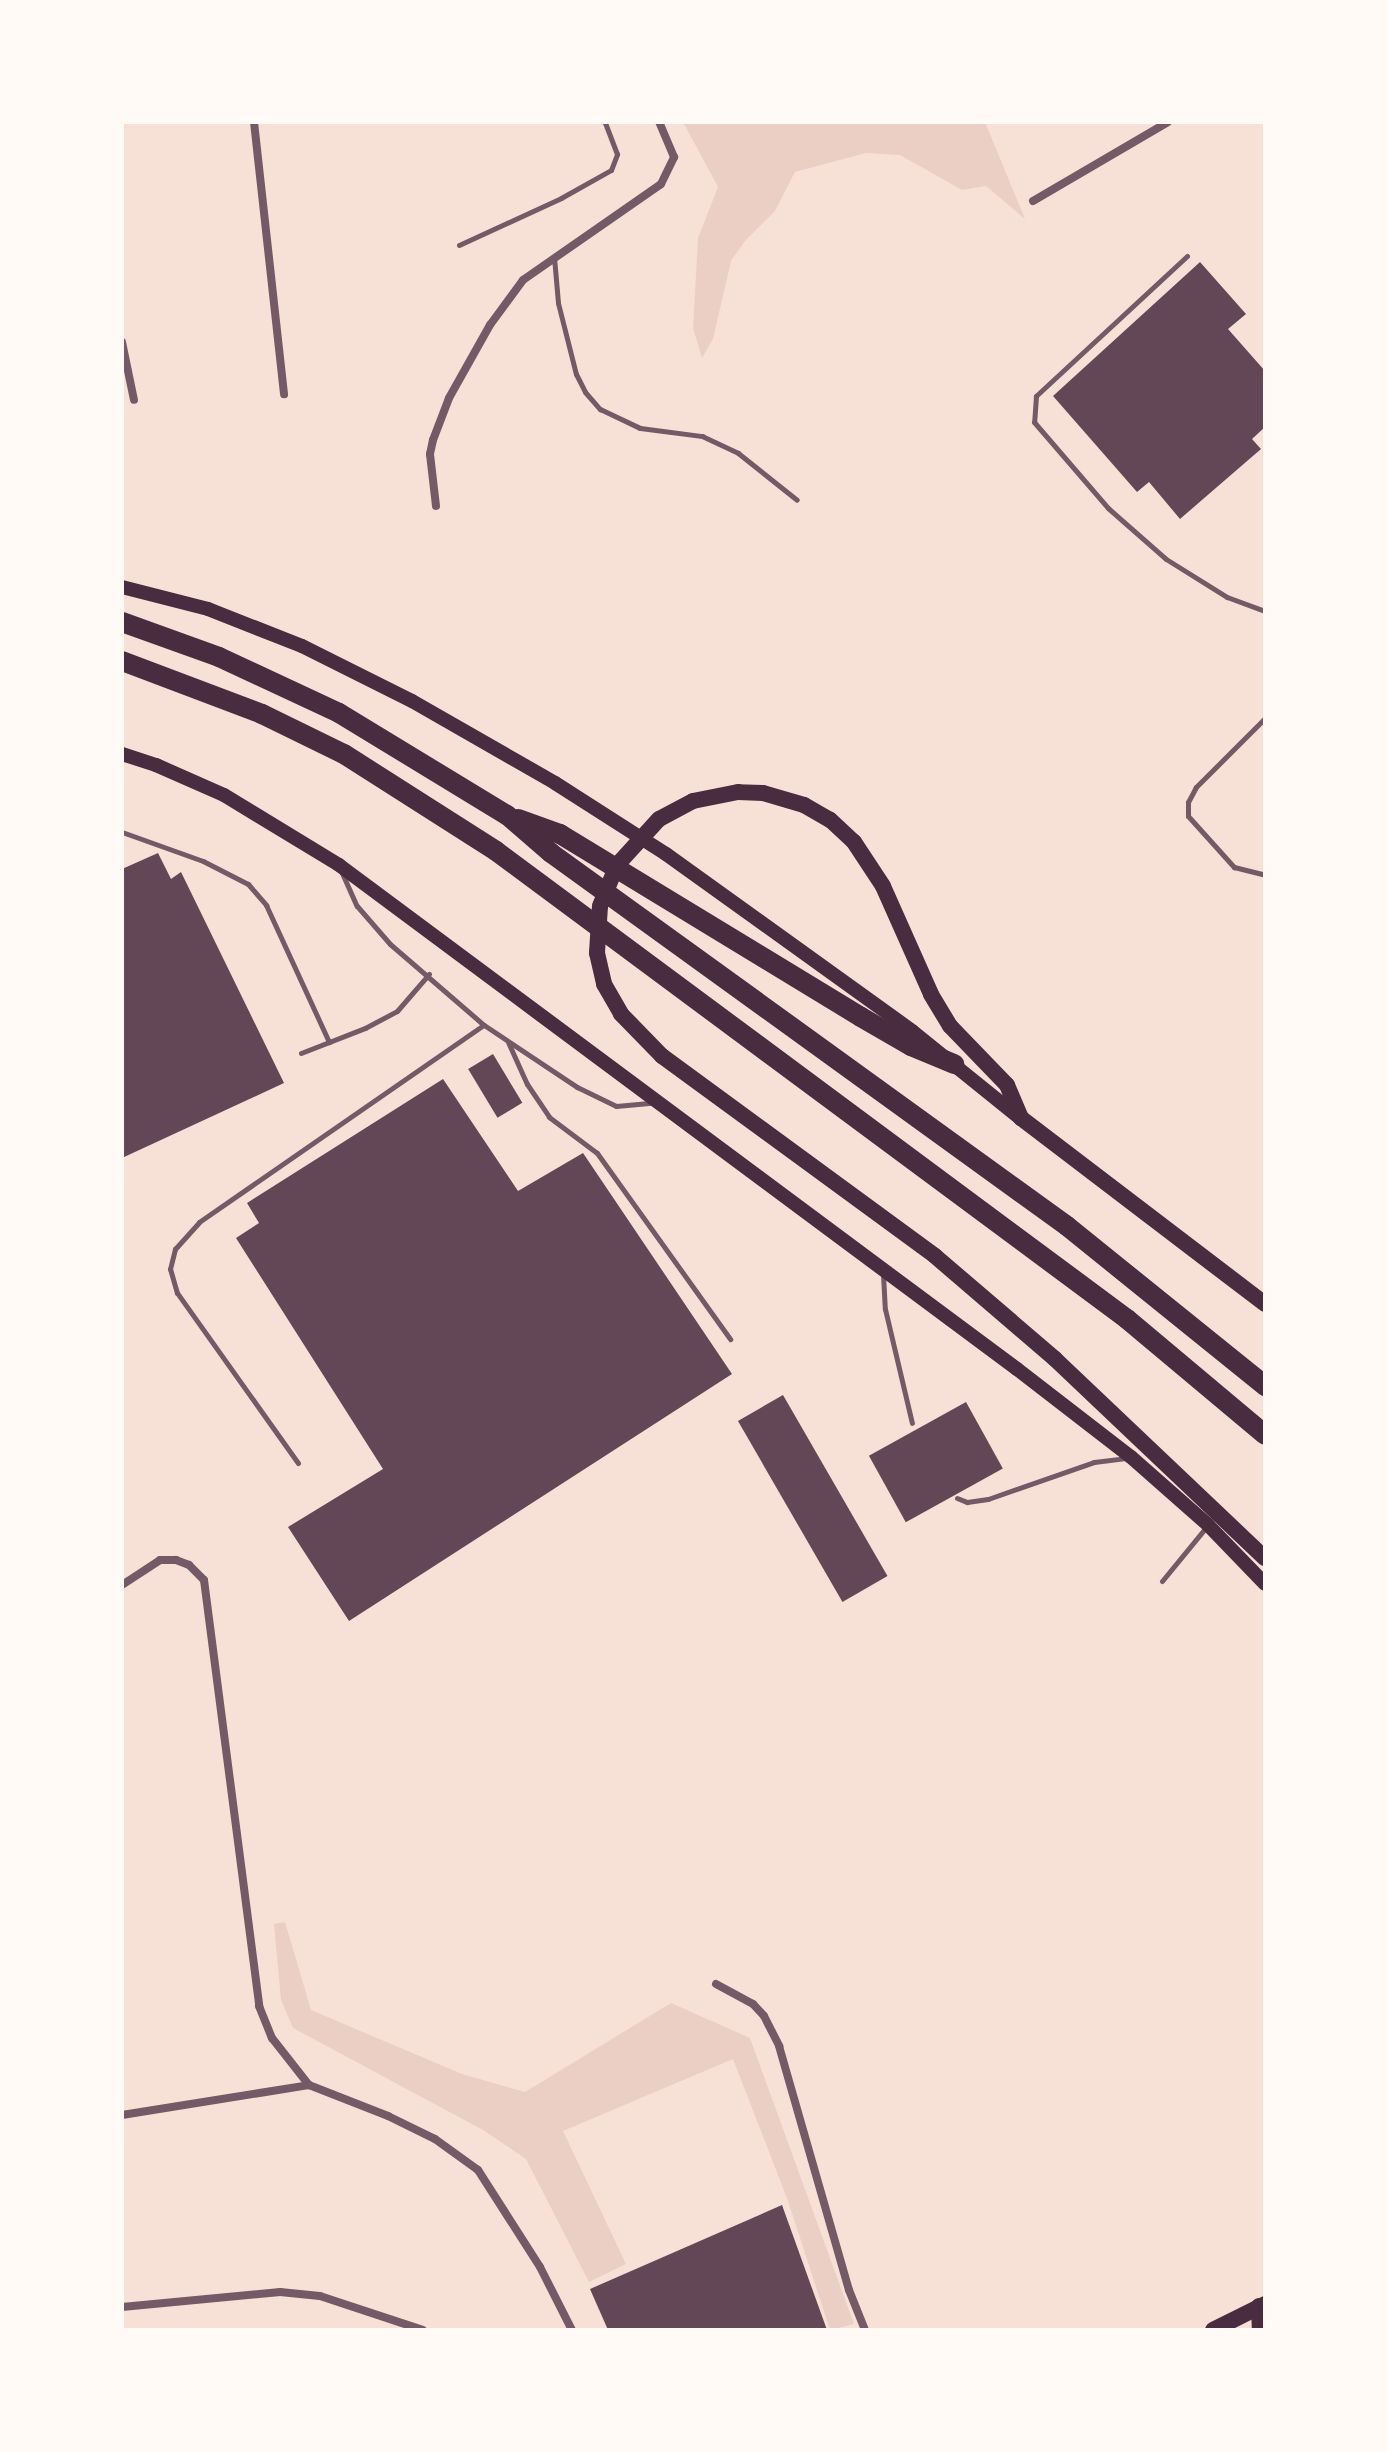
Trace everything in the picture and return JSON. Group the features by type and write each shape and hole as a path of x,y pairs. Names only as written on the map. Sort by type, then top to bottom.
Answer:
{"highway":[{"path":"122,622 219,657 339,713 507,815 551,853 1067,1226 1265,1386"},
{"path":"122,661 248,708 344,754 496,851 1127,1319 1265,1435"},
{"path":"507,815 560,834 861,1017 921,1051 954,1064"}],"main road":[{"path":"122,587 208,609 302,646 438,716 555,783 666,854 954,1064 1265,1304"},
{"path":"122,754 156,765 224,795 339,865 661,1102 1131,1457 1208,1525 1265,1584"},
{"path":"1021,1118 1007,1085 950,1026 931,994 883,886 854,842 830,820 804,805 763,793 738,792 693,801 659,819 617,865 600,906 597,953 604,984 621,1014 662,1056 935,1256 1055,1359 1265,1558"},
{"path":"1213,2330 1262,2305"},
{"path":"1260,2330 1262,2305"}],"street":[{"path":"254,122 284,394"},
{"path":"436,506 430,454 449,398 490,325 523,280 553,256 661,184 674,157 659,122"},
{"path":"1033,201 1168,122"},
{"path":"122,342 134,400"},
{"path":"122,1585 160,1560 176,1560 200,1573 205,1588 259,2006 272,2038 309,2085 435,2139 478,2170 540,2267 572,2330"},
{"path":"716,1984 753,2004 779,2046 849,2290 865,2330"},
{"path":"122,2115 309,2085"},
{"path":"122,2307 280,2292 320,2296 423,2330"}],"lane":[{"path":"459,245 561,198 611,170 617,154 605,122"},
{"path":"553,256 558,303 576,374 585,392 600,409 640,428 702,436 738,453 797,500"},
{"path":"1187,256 1036,396 1034,422 1108,508 1166,559 1227,597 1265,611"},
{"path":"1265,718 1196,787 1188,802 1188,816 1234,867 1265,875"},
{"path":"122,832 203,861 248,884 266,905 329,1042"},
{"path":"339,865 357,906 390,944 429,974 484,1025 577,1087 616,1106 661,1102"},
{"path":"301,1053 365,1028 397,1011 429,974"},
{"path":"298,1463 177,1293 170,1269 175,1249 199,1222 484,1025"},
{"path":"508,1042 527,1084 549,1117 597,1153 730,1339"},
{"path":"883,1270 885,1309 912,1423"},
{"path":"957,1498 967,1502 988,1499 1094,1462 1131,1457"},
{"path":"1162,1581 1208,1525"}],"shaded area":[{"path":"683,122 985,122 1025,219 986,186 962,190 900,155 866,153 795,172 775,211 745,241 731,261 713,339 702,358 693,328 698,238 718,187"},
{"path":"285,1922 311,2010 462,2074 525,2092 671,2003 750,2038 854,2324 830,2330 788,2201 733,2059 563,2131 626,2264 589,2282 526,2159 483,2130 293,2028 281,2000 274,1924"}],"building":[{"path":"1200,262 1246,314 1228,329 1265,371 1265,427 1252,439 1261,449 1180,519 1149,482 1137,492 1053,396"},
{"path":"158,853 171,879 181,872 284,1083 122,1158 122,869"},
{"path":"493,1054 522,1103 497,1118 468,1069"},
{"path":"443,1079 518,1191 583,1153 732,1374 349,1621 288,1527 383,1469 236,1238 259,1223 247,1203"},
{"path":"783,1395 888,1576 842,1602 738,1421"},
{"path":"966,1402 1003,1468 906,1522 869,1456"},
{"path":"782,2205 827,2330 608,2330 590,2289"}]}
